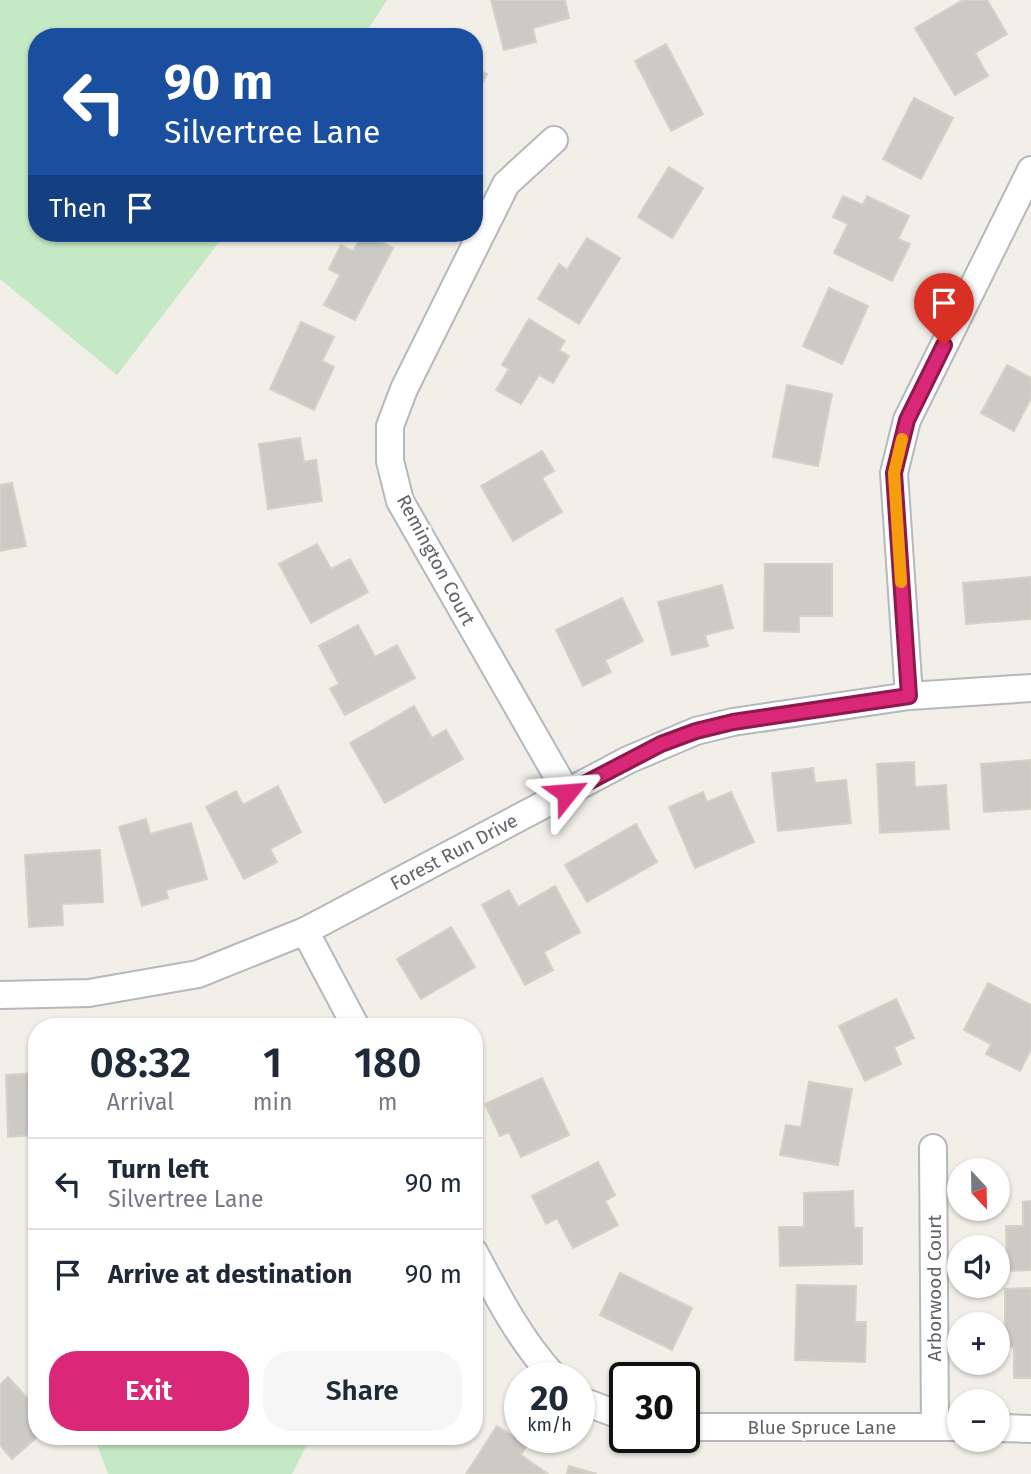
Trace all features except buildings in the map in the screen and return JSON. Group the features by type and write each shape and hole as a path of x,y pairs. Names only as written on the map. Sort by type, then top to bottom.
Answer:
{"street":[{"name":"Remington Court","path":"483,230 506,184 554,140"},
{"path":"909,696 894,473 907,420 1031,170"},
{"name":"Remington Court","path":"477,242 404,389 390,426 390,461 400,501 567,793"},
{"name":"Forest Run Drive","path":"0,995 89,993 161,983 198,974 305,931 661,744 696,731 733,722 909,696 1031,688"},
{"path":"305,931 351,1018"},
{"name":"Arborwood Court","path":"933,1149 947,1427"},
{"path":"483,1269 513,1324 540,1362"},
{"name":"Blue Spruce Lane","path":"700,1427 947,1427"},
{"path":"1010,1429 1031,1429"}],"green space":[{"path":"0,0 387,0 369,28 28,28 28,242 219,242 117,375 0,279"},
{"path":"97,1445 307,1445 292,1474 108,1474"}],"slow traffic":[{"path":"901,582 894,473 902,439"}],"route":[{"path":"567,793 661,744 696,731 733,722 909,696 894,473 907,420 944,345"}]}
